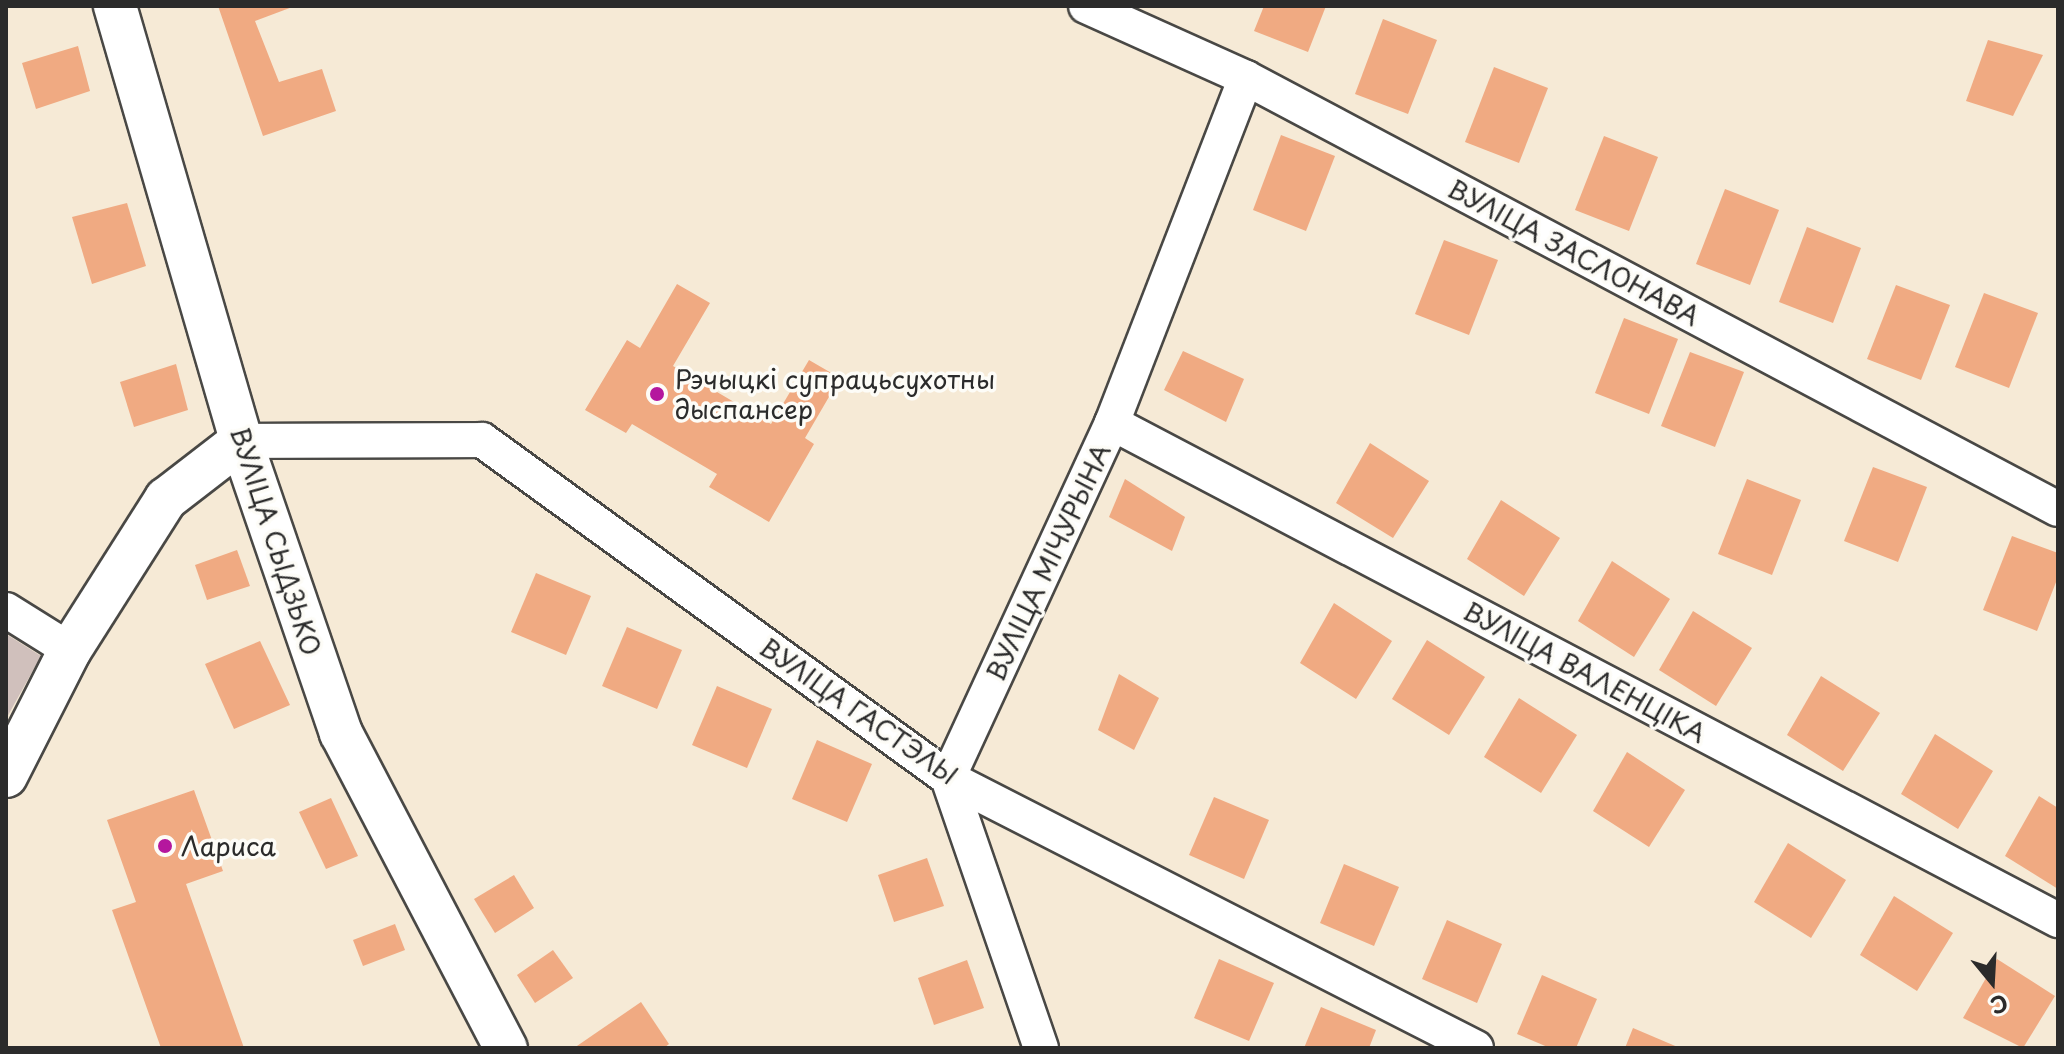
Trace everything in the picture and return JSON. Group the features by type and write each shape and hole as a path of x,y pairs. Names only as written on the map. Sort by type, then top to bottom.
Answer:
{"street":[{"name":"ВУЛІЦА СЫДЗЬКО","path":"115,6 241,441 341,733 506,1048"},
{"name":"ВУЛІЦА ЗАСЛОНАВА","path":"1086,6 1246,78 2058,509"},
{"name":"ВУЛІЦА МІЧУРЫНА","path":"948,778 1112,423 1246,78"},
{"name":"ВУЛІЦА ВАЛЕНЦІКА","path":"1112,423 2058,920"},
{"name":"ВУЛІЦА ГАСТЭЛЫ","path":"241,441 482,440 948,778 1476,1048"},
{"path":"6,776 70,650 166,499 241,441"},
{"path":"6,610 70,650"},
{"path":"948,778 1041,1048"}],"shaded area":[{"path":"6,634 41,656 6,719"}],"building":[{"path":"218,6 295,6 255,21 279,82 322,69 336,111 263,136"},
{"path":"1264,6 1326,6 1308,52 1254,31"},
{"path":"1383,19 1437,40 1408,114 1355,94"},
{"path":"1988,40 2043,55 2013,116 1966,101"},
{"path":"78,46 90,91 36,109 22,63"},
{"path":"1494,67 1548,88 1519,163 1465,142"},
{"path":"1281,135 1335,156 1306,231 1253,210"},
{"path":"1604,136 1658,157 1629,231 1575,210"},
{"path":"1725,189 1779,210 1750,285 1696,264"},
{"path":"127,203 146,266 92,284 72,217"},
{"path":"1807,227 1861,248 1833,323 1779,302"},
{"path":"1444,240 1498,260 1469,335 1415,314"},
{"name":"Рэчыцкі супрацьсухотны дыспансер","path":"677,284 710,303 673,366 771,424 809,360 840,378 805,438 814,444 769,522 709,487 717,474 632,424 626,433 585,410 627,340 640,348"},
{"path":"1896,285 1950,305 1921,380 1867,359"},
{"path":"1984,293 2038,313 2009,388 1955,367"},
{"path":"1624,318 1678,339 1649,414 1595,393"},
{"path":"1183,351 1244,379 1226,422 1164,390"},
{"path":"1690,352 1744,372 1715,447 1661,426"},
{"path":"176,364 188,410 134,427 120,382"},
{"path":"1370,443 1429,481 1393,538 1336,503"},
{"path":"1873,467 1927,487 1898,562 1844,541"},
{"path":"1125,479 1185,517 1172,551 1109,517"},
{"path":"1747,479 1801,500 1772,575 1718,554"},
{"path":"1501,500 1560,538 1524,596 1467,559"},
{"path":"2012,536 2058,553 2058,577 2037,631 1983,610"},
{"path":"237,550 250,586 207,600 195,565"},
{"path":"1612,561 1670,599 1634,657 1578,621"},
{"path":"536,573 591,596 566,655 511,632"},
{"path":"1334,603 1392,641 1356,699 1300,663"},
{"path":"1693,611 1752,648 1716,706 1659,670"},
{"path":"627,627 682,650 657,709 602,686"},
{"path":"1427,640 1485,677 1449,735 1392,699"},
{"path":"260,641 290,705 234,729 205,664"},
{"path":"1119,674 1159,698 1134,750 1098,730"},
{"path":"1821,676 1880,713 1843,771 1787,735"},
{"path":"717,686 772,709 747,768 692,745"},
{"path":"1519,698 1577,735 1541,793 1484,757"},
{"path":"1935,734 1993,771 1958,829 1901,794"},
{"path":"817,740 872,764 847,822 792,799"},
{"path":"1627,752 1685,790 1649,847 1593,811"},
{"path":"194,790 223,871 186,884 244,1048 161,1048 112,910 136,902 107,820"},
{"path":"2039,796 2058,808 2058,889 2005,856"},
{"path":"1214,797 1269,820 1244,879 1189,855"},
{"path":"331,798 358,856 326,869 299,812"},
{"path":"1788,843 1846,880 1811,938 1754,902"},
{"path":"927,858 944,906 894,922 878,875"},
{"path":"1344,864 1399,887 1374,946 1320,923"},
{"path":"514,875 534,908 495,933 474,899"},
{"path":"1894,896 1953,933 1917,991 1860,955"},
{"path":"1447,920 1502,944 1477,1003 1422,979"},
{"path":"395,924 405,950 363,966 353,940"},
{"path":"553,950 573,978 535,1003 517,975"},
{"path":"1219,959 1274,983 1249,1041 1194,1018"},
{"path":"1997,959 2055,996 2023,1048 1963,1018"},
{"path":"967,960 984,1008 934,1025 918,978"},
{"path":"1542,975 1597,999 1576,1048 1550,1048 1517,1034"},
{"path":"641,1002 669,1044 664,1048 574,1048"},
{"path":"1321,1007 1376,1030 1369,1048 1304,1048"},
{"path":"1633,1028 1680,1048 1625,1048"}],"place":[{"name":"Рэчыцкі супрацьсухотны дыспансер","path":"657,394"},
{"name":"Лариса","path":"165,846"}]}
